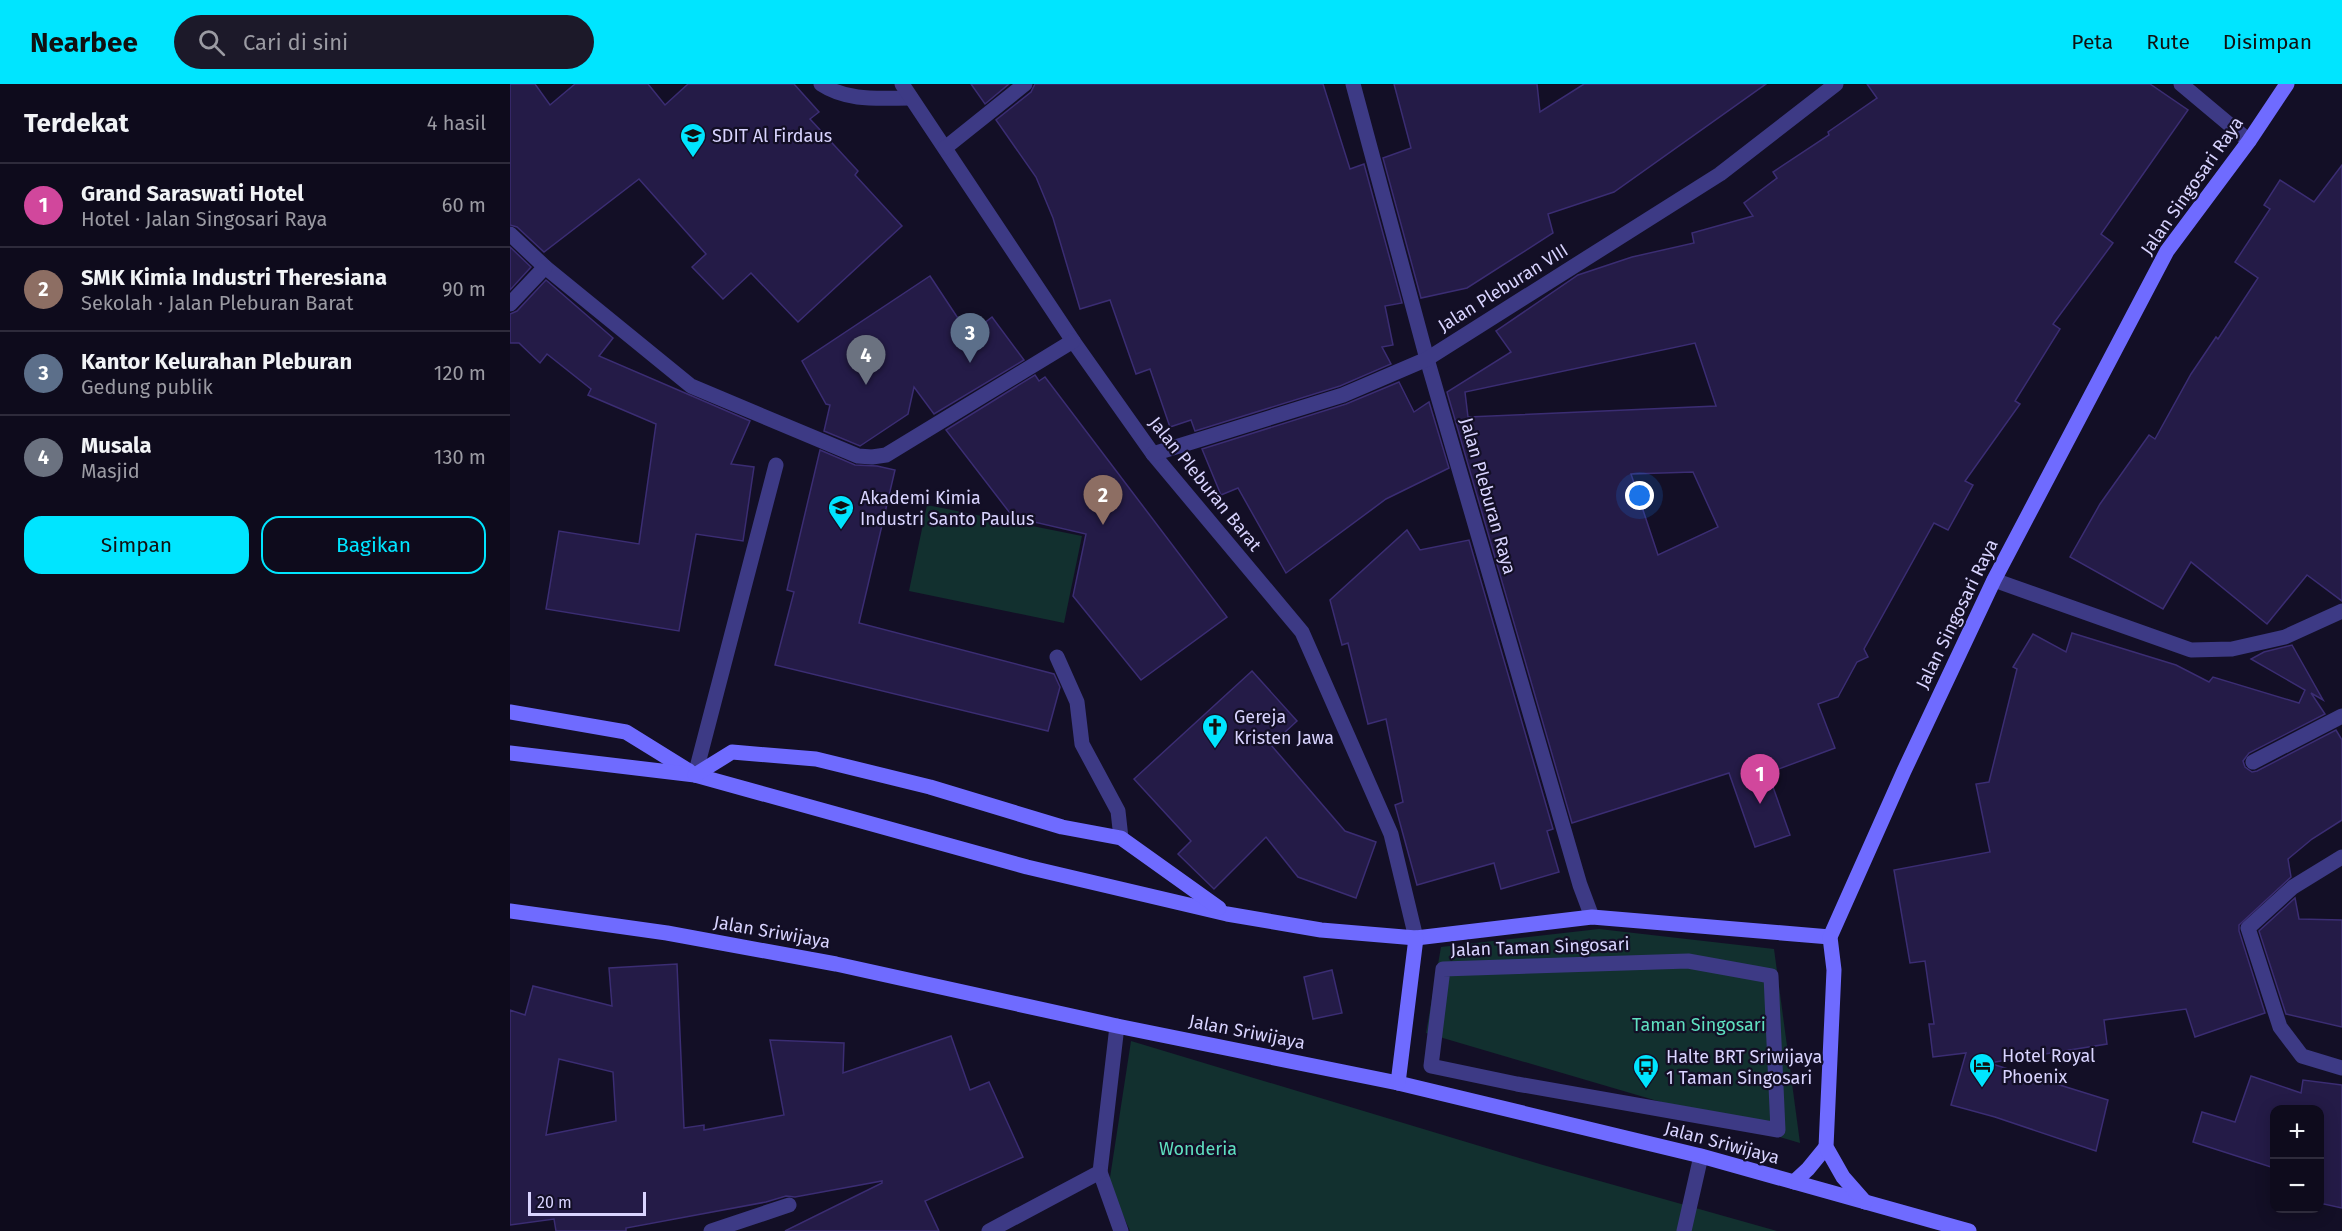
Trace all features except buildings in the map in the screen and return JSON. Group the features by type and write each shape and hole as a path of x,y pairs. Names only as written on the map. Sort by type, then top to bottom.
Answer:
{"main road":[{"name":"Jalan Singosari Raya","path":"1830,936 1904,771 1994,580 2167,251 2287,84"},
{"path":"510,712 626,732 694,775"},
{"path":"694,775 732,752 816,759 930,787 1062,827 1121,838 1227,914"},
{"path":"510,753 694,775 1027,867 1227,914 1321,930 1416,938 1398,1083"},
{"name":"Jalan Sriwijaya","path":"510,910 667,933 815,960 1116,1026 1398,1083 1701,1156 1969,1231"},
{"name":"Jalan Taman Singosari","path":"1416,938 1592,917 1830,936"},
{"path":"1830,936 1834,970 1826,1147 1843,1177 1866,1202"},
{"path":"1794,1182 1826,1147"}],"street":[{"path":"820,84 854,98 911,98"},
{"name":"Jalan Pleburan Barat","path":"902,84 1073,341 1153,454 1302,632 1391,834 1416,938"},
{"path":"945,148 1025,84"},
{"name":"Jalan Pleburan Raya","path":"1353,84 1427,359 1580,885 1592,917"},
{"name":"Jalan Pleburan VIII","path":"1153,454 1343,395 1427,359 1720,174 1836,84"},
{"path":"2181,84 2248,141"},
{"path":"510,234 545,267 691,386 858,456 886,455 1073,341"},
{"path":"510,304 545,267"},
{"path":"694,775 776,465"},
{"path":"1994,580 2191,650 2232,649 2285,637 2342,611"},
{"path":"1057,657 1077,702 1082,744 1118,812 1121,838"},
{"path":"2253,762 2342,716"},
{"path":"2342,857 2293,887 2248,928 2280,1027 2302,1056 2342,1068"},
{"name":"Jalan Taman Singosari","path":"1688,961 1771,976 1778,1130 1517,1084 1431,1066 1443,969 1688,961"},
{"path":"1116,1026 1100,1172 1121,1231"},
{"path":"1684,1231 1701,1156"},
{"path":"988,1231 1100,1172"},
{"path":"711,1231 789,1205"}],"green space":[{"path":"927,505 1082,536 1064,623 909,591"},
{"name":"Taman Singosari","path":"1599,929 1774,949 1800,1143 1426,1033 1441,947"},
{"name":"Wonderia","path":"1131,1041 1543,1165 1777,1231 1130,1231 1109,1184"}],"place":[{"name":"SDIT Al Firdaus","path":"693,159"},
{"name":"Kantor Kelurahan Pleburan","path":"970,363"},
{"name":"Musala","path":"866,385"},
{"name":"SMK Kimia Industri Theresiana","path":"1103,525"},
{"name":"Akademi Kimia Industri Santo Paulus","path":"841,531"},
{"name":"Gereja Kristen Jawa","path":"1215,750"},
{"name":"Grand Saraswati Hotel","path":"1760,804"},
{"name":"Hotel Royal Phoenix","path":"1982,1089"},
{"name":"Halte BRT Sriwijaya 1 Taman Singosari","path":"1646,1090"}]}
